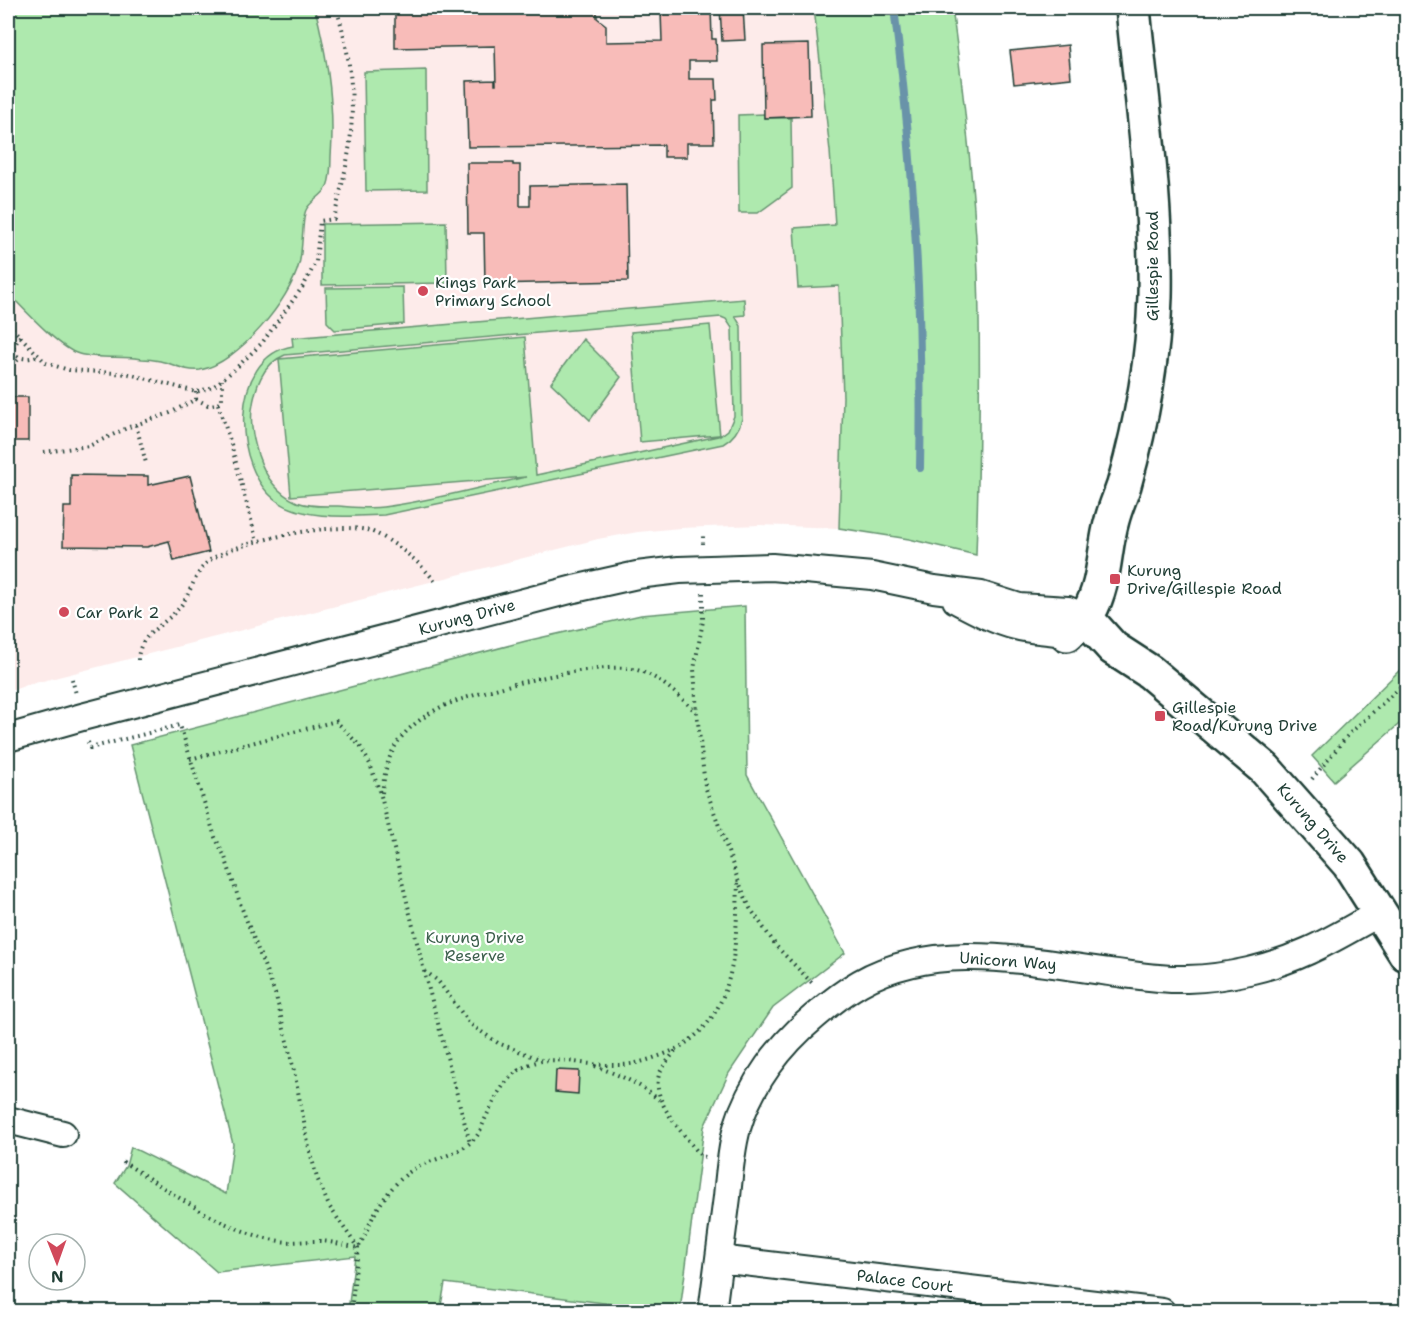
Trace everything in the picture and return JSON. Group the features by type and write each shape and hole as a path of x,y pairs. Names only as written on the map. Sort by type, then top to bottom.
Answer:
{"street":[{"name":"Gillespie Road","path":"1073,621 1103,578 1112,522 1128,468 1146,383 1155,298 1149,175 1133,8"},
{"name":"Kurung Drive","path":"8,738 574,589 637,575 703,568 744,567 822,570 872,576 934,589 1000,621 1018,627 1055,631 1073,621 1150,672 1265,769 1294,800 1349,864 1407,954"},
{"name":"Unicorn Way","path":"712,1311 737,1128 752,1093 784,1044 832,1002 860,983 889,970 920,961 951,957 998,958 1158,978 1188,979 1220,975 1263,968 1307,952 1381,912"},
{"path":"8,1119 63,1134"},
{"name":"Palace Court","path":"719,1259 1162,1311"}],"path":[{"path":"8,324 46,363 69,370 129,374 196,393 213,387 262,343 283,316 316,262 320,221 334,219 351,133 351,89 346,36 336,8"},
{"path":"20,336 10,350 20,358"},
{"path":"8,369 20,358 39,355"},
{"path":"196,399 208,405 218,404 222,399 222,380"},
{"path":"196,393 196,399"},
{"path":"44,452 89,447 136,425 170,413 196,399"},
{"path":"218,404 257,542"},
{"path":"136,425 146,463"},
{"path":"138,660 138,648 144,639 180,607 197,575 213,557 257,542 302,532 345,528 368,531 412,556 428,571 435,582"},
{"path":"703,532 703,621 694,669 705,786 750,909 777,947 832,1002"},
{"path":"381,796 386,767 393,747 417,722 439,708 469,696 518,683 578,671 610,668 636,669 656,678 697,713"},
{"path":"72,679 90,748 180,725 215,837 225,857 241,906 276,996 317,1178 329,1206 358,1248"},
{"path":"1294,800 1349,734 1407,682"},
{"path":"190,759 336,721 360,746 370,764 381,796 424,971 470,1143"},
{"path":"660,1101 658,1080 661,1070 675,1050 710,1021 719,1007 731,974 738,880"},
{"path":"424,971 438,981 470,1024 498,1043 543,1061"},
{"path":"351,1311 358,1248 376,1210 394,1186 408,1173 470,1143 476,1137 502,1087 510,1077 527,1066 543,1061 563,1060 592,1065 624,1065 645,1062 675,1050"},
{"path":"592,1065 625,1077 643,1087 660,1101 700,1155 730,1168"},
{"path":"123,1162 197,1209 224,1223 256,1235 281,1241 330,1241 358,1248"}],"shaded area":[{"name":"Kings Park Primary School","path":"8,8 814,8 830,151 839,285 843,397 839,528 760,525 680,528 598,539 27,685 8,692"}],"green space":[{"path":"8,8 315,8 331,100 331,168 328,184 306,210 299,264 285,295 260,328 230,356 215,365 195,370 154,360 79,354 71,351 52,336 8,293"},
{"path":"814,8 952,8 968,141 978,274 979,415 976,555 909,539 839,528 843,397 839,286 798,288 794,228 835,225 830,151"},
{"path":"426,70 427,190 366,191 364,72"},
{"path":"764,114 764,118 791,118 792,188 758,213 739,213 738,115"},
{"path":"446,222 447,283 322,285 322,224"},
{"path":"403,287 404,324 335,330 327,322 326,288"},
{"path":"744,299 745,315 735,316 741,326 742,419 736,433 723,444 384,515 329,516 301,512 277,501 262,486 251,465 245,441 244,416 248,391 257,370 272,354 293,346 292,338","holes":["721,317 726,319 732,328 734,416 728,430 720,436 710,325 631,332 640,442 718,436 536,475 525,337 279,359 291,496 526,477 437,498 383,507 312,505 297,502 277,489 264,470 258,455 252,422 255,393 265,371 277,359 285,355"]},
{"path":"583,339 621,377 590,420 551,383"},
{"name":"Kurung Drive Reserve","path":"745,606 747,775 845,953 773,1008 729,1073 704,1127 680,1311 445,1283 440,1311 348,1311 355,1256 217,1272 115,1183 126,1166 131,1147 226,1194 233,1144 130,745 526,641 641,615"},
{"path":"1406,664 1406,718 1334,781 1312,756"}],"building":[{"path":"395,8 597,8 597,18 606,25 606,42 662,41 661,12 653,12 653,8 711,8 712,39 716,39 717,61 689,61 689,79 716,79 717,100 713,100 714,143 687,143 687,157 664,157 664,145 468,147 466,81 495,80 496,85 495,46 395,48"},
{"path":"720,8 743,8 745,40 722,41"},
{"path":"809,44 811,116 764,118 763,45"},
{"path":"1068,45 1071,78 1014,84 1010,51"},
{"path":"467,163 520,165 520,206 530,206 530,186 626,184 628,281 485,284 484,233 468,233"},
{"path":"8,397 28,397 28,441 8,441"},
{"path":"71,475 148,476 148,485 190,476 209,552 174,561 169,541 147,547 63,546 64,507 71,507"},
{"path":"556,1070 579,1071 578,1094 555,1092"}],"waterway":[{"path":"894,8 907,122 916,237 921,410 920,468"}],"place":[{"name":"Kings Park Primary School","path":"423,291"},
{"name":"Kurung Drive/Gillespie Road","path":"1115,579"},
{"name":"Car Park 2","path":"64,612"},
{"name":"Gillespie Road/Kurung Drive","path":"1160,716"}]}
